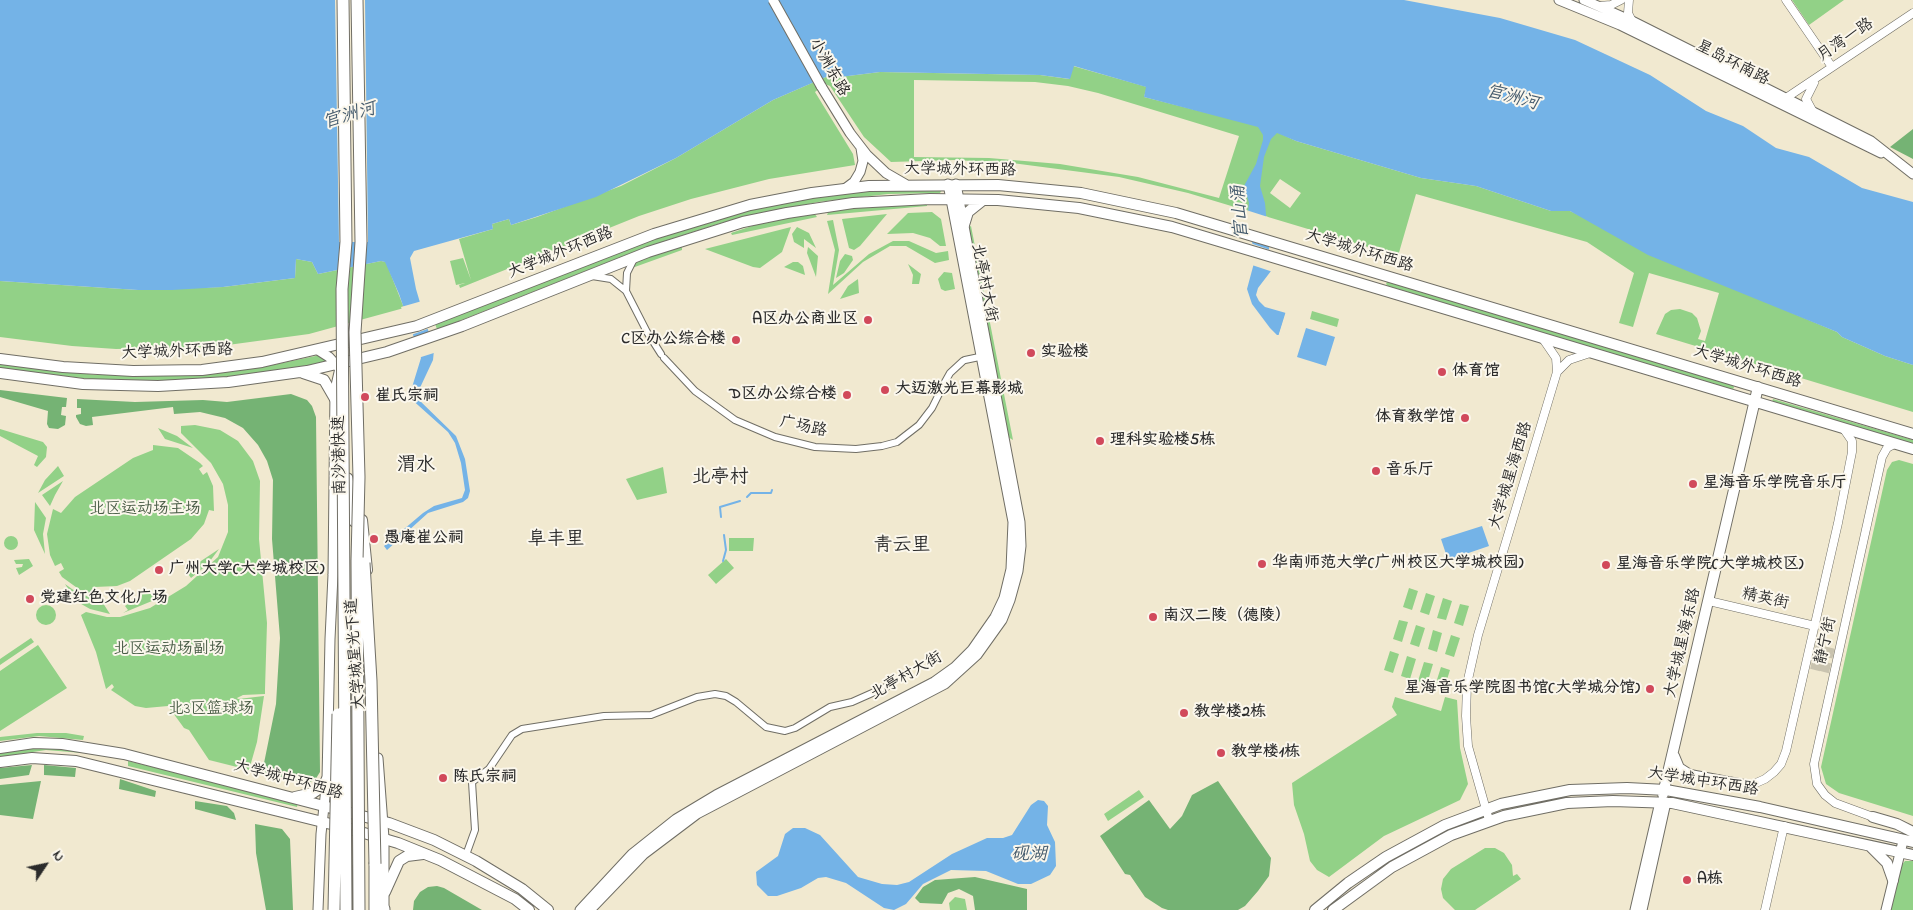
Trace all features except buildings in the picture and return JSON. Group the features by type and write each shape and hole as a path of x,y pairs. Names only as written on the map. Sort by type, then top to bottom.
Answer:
{"highway":[{"name":"南沙港快速","path":"343,0 346,242 342,289 346,910"},
{"name":"南沙港快速","path":"357,0 361,242 355,332 359,477 356,561 359,910"},
{"path":"359,477 371,699 375,828 375,910"},
{"path":"334,910 344,525"}],"main road":[{"name":"小洲东路","path":"773,0 821,86 861,148 880,168 905,184"},
{"name":"星岛环南路","path":"1559,0 1620,25 1846,137 1891,157"},
{"name":"星岛环南路","path":"1584,0 1632,21 1871,141 1913,174"},
{"path":"846,188 856,179 860,172 863,162 861,148"},
{"name":"大学城外环西路","path":"0,358 89,370 166,371 231,367 401,331 433,321 680,225 750,205 846,188 905,184 952,184 1036,188 1114,199 1244,232 1913,434"},
{"name":"北亭村大街","path":"590,910 631,866 680,825 720,801 938,689 967,666 991,638 1002,620 1014,591 1018,571 1021,536 1018,507 985,355 952,184"},
{"name":"北亭村大街","path":"580,910 626,860 676,819 716,795 934,682 962,661 985,633 1007,588 1014,536 964,225 955,199"},
{"path":"964,225 968,212 984,200"},
{"name":"大学城外环西路","path":"0,373 83,384 158,386 228,382 340,366 437,335 638,256 711,231 787,213 860,202 984,200 1050,204 1112,214 1172,227 1913,449"},
{"name":"大学城星光下道","path":"318,910 327,779 329,646 333,576 335,399 340,366 362,340"},
{"path":"318,350 340,366"},
{"path":"358,360 351,373 352,401 356,475 370,598"},
{"name":"大学城星光下道","path":"340,366 346,393 348,484 362,573 370,598 384,838 384,910"},
{"path":"300,372 324,380 335,399"},
{"path":"1733,395 1737,388 1737,380"},
{"name":"大学城星海东路","path":"1635,910 1674,756 1758,386"},
{"name":"大学城中环西路","path":"0,748 43,743 84,747 130,756 383,822 418,833 466,855 505,878 548,910"},
{"path":"1674,756 1679,768 1690,775 1749,786"},
{"name":"大学城中环西路","path":"0,762 40,758 76,761 323,821 384,838 425,853 515,898 529,910"},
{"path":"288,797 314,793 321,788 327,779"},
{"name":"大学城中环西路","path":"1315,910 1348,883 1386,857 1446,825 1485,809 1525,798 1581,789 1627,788 1666,790 1787,813 1908,841"},
{"name":"大学城中环西路","path":"1333,910 1392,867 1451,835 1488,820 1567,803 1604,801 1663,802 1784,826 1913,855"},
{"name":"大学城星海东路","path":"1642,910 1663,802"},
{"path":"1873,817 1897,824 1913,832"},
{"path":"1446,825 1451,835"},
{"path":"1886,910 1901,852 1908,841"},
{"path":"1869,845 1887,863 1893,880"},
{"path":"385,892 399,862 407,856 425,853"}],"street":[{"path":"1598,6 1611,5 1621,0"},
{"path":"1630,0 1628,13 1632,21"},
{"path":"1786,0 1832,67"},
{"name":"月湾一路","path":"1786,98 1913,13"},
{"name":"月湾一路","path":"1812,112 1807,103 1807,94 1820,75"},
{"path":"626,291 628,269 638,256"},
{"name":"广场路","path":"588,276 609,278 626,291 662,356 688,385 728,416 775,437 815,447 856,449 897,442 919,425 932,408 950,373 964,360 985,355"},
{"path":"1543,339 1556,358 1558,372"},
{"path":"1558,372 1569,360 1590,353"},
{"name":"大学城星海西路","path":"1488,820 1471,760 1467,735 1466,706 1469,670 1558,372"},
{"name":"静宁街","path":"1749,786 1770,776 1783,760 1815,626 1853,448 1850,437 1841,427"},
{"name":"静宁街","path":"1873,817 1835,803 1825,796 1817,784 1814,764 1882,457 1887,448 1894,444"},
{"name":"精英街","path":"1709,601 1815,626"},
{"path":"466,855 475,830 472,782 491,767 512,735 533,726 604,716 651,715 697,697 715,694 726,696 736,702 766,728 784,731 795,728 830,707 852,702 888,686"},
{"path":"1765,910 1784,826"}],"green space":[{"path":"1792,0 1844,0 1809,25"},
{"path":"1073,66 1147,87 1144,97 1255,125 1296,141 1421,178 1476,186 1551,211 1570,211 1759,299 1837,332 1842,337 1885,356 1913,365 1913,412 1656,334 1665,314 1671,310 1680,309 1692,313 1697,318 1701,331 1698,339 1705,341 1719,293 1649,273 1633,327 1619,323 1634,273 1587,242 1416,194 1398,256 1188,193 1119,177 1012,163 954,160 891,162 864,137 830,86 825,84 815,92 853,154 855,165 769,179 691,199 639,216 460,288 459,285 465,283 456,285 450,261 463,258 471,280 459,239 493,229 492,224 509,219 511,225 621,186 676,158 773,100 836,73 840,77 880,72 1040,75 1069,79","holes":["914,80 1035,82 1068,86 1098,93 1239,136 1219,198 1138,177 1060,164 989,158 914,157","1280,179 1301,193 1290,208 1270,193"]},
{"path":"1913,129 1913,159 1890,147"},
{"path":"873,190 942,190 940,193 888,194 818,202 721,223 646,247 449,325 437,329 435,324 660,237 750,210 817,197"},
{"path":"927,204 927,206 827,215 829,210 852,207"},
{"path":"932,212 941,219 946,246 940,246 930,238 913,233 887,234 908,213"},
{"path":"814,213 817,217 732,235 731,233 758,224"},
{"path":"887,214 860,246 854,250 849,248 842,219"},
{"path":"833,220 839,250 833,285 869,254 893,241 909,241 936,253 948,251 949,260 935,263 906,246 890,246 863,262 828,294 835,250 827,221"},
{"path":"971,226 1013,440 1008,437 978,282 969,227"},
{"path":"791,227 782,252 760,268 705,249"},
{"path":"797,227 809,233 816,248 804,239 804,248 794,242 792,234"},
{"path":"682,247 682,250 632,268 639,260"},
{"path":"808,247 818,256 816,277 807,253"},
{"path":"845,254 852,256 853,260 844,273 836,278 840,261"},
{"path":"296,259 312,262 318,274 381,261 386,262 404,308 309,334 213,347 116,349 72,346 0,337 0,281 138,290 223,287 295,278"},
{"path":"793,262 798,262 803,266 805,275 784,267"},
{"path":"908,264 921,274 919,284 912,284 913,275"},
{"path":"944,272 952,273 955,289 945,291 941,289 938,279"},
{"path":"858,279 859,293 840,299 848,286"},
{"path":"1388,280 1733,384 1734,388 1731,390 1388,286 1386,284"},
{"path":"1312,311 1339,319 1337,327 1310,319"},
{"path":"325,354 333,361 244,376 193,380 98,380 0,368 0,363 96,375 203,374 263,367"},
{"path":"0,390 67,398 66,407 62,407 61,415 66,416 65,425 58,429 49,428 47,424 48,411 0,397"},
{"path":"291,394 307,400 312,406 316,417 320,772 315,780 307,783 262,773 276,704 280,638 272,539 273,480 267,461 258,445 243,428 225,418 200,412 174,414 173,407 92,417 93,425 86,426 80,424 76,417 76,415 81,414 81,408 77,408 77,399 135,402 203,400 227,402"},
{"path":"1773,399 1913,440 1913,445 1772,402"},
{"path":"195,425 220,430 238,441 253,461 260,481 259,539 267,623 265,694 243,695 237,698 264,696 257,742 249,770 209,760 189,730 184,728 168,706 146,708 135,706 111,690 114,687 112,684 106,689 96,652 81,615 86,612 107,617 120,617 150,608 186,586 218,557 228,532 228,505 223,484 211,463 181,433 181,426"},
{"path":"158,428 177,436 193,448 165,439"},
{"path":"0,429 43,442 47,447 46,457 37,467 34,465 38,456 0,436"},
{"name":"北区运动场主场","path":"153,445 178,448 203,466 199,469 203,475 207,472 213,486 214,511 209,510 204,524 191,539 130,581 117,586 95,587 93,595 80,590 62,577 59,572 64,569 61,563 55,566 50,555 47,534 53,509 61,513 75,497 133,458 153,450"},
{"path":"1899,460 1913,464 1913,816 1839,793 1826,784 1821,767 1887,470 1892,462"},
{"path":"58,466 64,476 38,493 45,480"},
{"path":"663,467 667,493 637,500 626,479"},
{"path":"63,481 55,495 50,506 42,495"},
{"path":"35,502 46,518 43,534 45,554 34,530"},
{"path":"8,536 14,536 18,543 14,550 8,550 4,546 4,540"},
{"path":"729,538 754,538 753,551 729,551"},
{"path":"219,549 207,565 191,578 186,571"},
{"path":"29,559 33,566 19,575 16,568 22,567 23,564 16,564 14,560"},
{"path":"726,559 734,568 716,584 708,575"},
{"path":"65,584 79,594 101,600 110,614 90,609 76,601"},
{"path":"1409,588 1418,591 1412,610 1403,607"},
{"path":"148,589 152,594 159,589 164,596 123,613 128,610 125,606 136,598 140,602 137,597"},
{"path":"1426,593 1435,596 1429,615 1420,612"},
{"path":"1443,598 1452,601 1446,620 1437,618"},
{"path":"1460,604 1469,606 1463,626 1454,623"},
{"path":"46,605 53,608 56,615 53,622 46,625 39,622 36,615 39,608"},
{"path":"1399,620 1408,622 1402,642 1393,639"},
{"path":"1416,625 1425,628 1419,647 1410,644"},
{"path":"1433,630 1442,633 1437,652 1428,649"},
{"path":"1451,635 1460,638 1454,657 1445,654"},
{"path":"31,638 34,642 0,665 0,659"},
{"path":"38,645 67,688 0,731 0,671"},
{"path":"1390,651 1399,654 1393,673 1384,670"},
{"path":"1407,656 1416,659 1410,679 1401,676"},
{"path":"1424,662 1433,664 1427,684 1418,681"},
{"path":"1441,667 1450,670 1444,689 1435,686"},
{"path":"1395,697 1441,711 1445,697 1457,700 1460,748 1468,784 1460,800 1384,836 1329,877 1317,870 1310,861 1304,834 1294,805 1292,783 1397,715 1392,707"},
{"path":"37,733 66,733 84,736 83,740 39,736 0,741 0,737"},
{"path":"43,746 84,750 83,753 46,750 0,757 0,751"},
{"path":"128,761 298,802 297,807 128,766"},
{"path":"32,765 29,775 0,779 0,768"},
{"path":"44,765 76,768 75,777 44,775"},
{"path":"120,779 156,791 155,797 119,789"},
{"path":"41,781 33,819 0,815 0,785"},
{"path":"1218,781 1271,858 1269,876 1245,906 1238,910 1168,910 1162,908 1145,897 1130,875 1125,874 1100,836 1149,800 1170,829 1182,816 1192,795"},
{"path":"1139,790 1144,797 1108,821 1104,814"},
{"path":"195,801 227,806 234,813 236,820 195,809"},
{"path":"255,824 282,829 290,839 293,910 266,910 256,853"},
{"path":"1485,848 1495,848 1504,853 1512,865 1513,876 1517,874 1521,879 1475,910 1455,910 1443,898 1441,889 1443,879 1451,869"},
{"path":"1905,861 1913,861 1913,910 1890,910 1901,866"},
{"path":"975,877 1027,889 1027,910 975,910 973,896 959,889 948,893 942,904 920,903 915,898 923,887 935,880"},
{"path":"437,886 444,888 482,910 413,910 414,901 420,892 428,887"},
{"path":"955,897 965,899 967,910 950,910 949,903"}],"water":[{"name":"官洲河","path":"0,0 1404,0 1500,18 1575,40 1650,75 1706,111 1743,126 1776,148 1809,157 1862,188 1913,202 1913,365 1885,356 1842,337 1837,332 1648,255 1570,211 1551,211 1476,186 1421,178 1296,141 1277,133 1271,139 1264,157 1260,186 1265,203 1271,271 1258,288 1256,295 1265,307 1286,313 1279,335 1277,335 1252,304 1247,289 1254,263 1253,246 1247,222 1249,203 1244,186 1256,164 1263,140 1263,135 1258,127 1144,97 1146,87 1074,66 1070,79 1040,75 880,72 840,77 835,73 773,100 676,158 596,197 511,225 509,219 492,224 493,229 414,251 410,258 416,289 434,350 433,360 417,398 456,436 465,459 470,491 468,498 463,502 428,513 387,550 384,546 423,513 434,506 462,498 465,490 461,463 455,443 448,432 409,397 421,358 399,294 385,262 381,261 318,274 312,262 296,259 295,278 223,287 172,290 138,290 0,281"},
{"path":"1306,328 1335,337 1326,366 1297,357"},
{"path":"1482,526 1489,546 1448,560 1441,539"},
{"name":"砚湖","path":"1038,800 1044,801 1048,806 1047,825 1055,842 1056,866 1050,875 1031,884 1018,884 986,871 951,870 923,884 906,904 894,910 884,908 846,883 826,877 818,878 801,888 777,896 768,896 757,885 756,872 778,856 785,834 793,828 805,828 820,835 858,877 882,884 897,885 909,882 952,854 987,838 1003,838 1012,835 1031,805"}],"pier":[{"path":"335,0 365,0 368,242 339,242"},
{"path":"1246,210 1268,217 1270,245 1246,232"},
{"path":"1250,243 1270,250 1273,272 1252,265"},
{"path":"422,301 430,328 411,335 401,307"},
{"path":"1286,311 1290,316 1289,326 1285,335 1278,337"},
{"path":"431,331 437,352 418,358 412,338"}],"waterway":[{"path":"747,497 751,493 771,493 772,490"},
{"path":"721,517 720,507 740,501"},
{"path":"723,561 726,550 724,535"}],"tunnel":[{"path":"1815,670 1822,640"},
{"path":"1824,672 1831,643"}],"place":[{"name":"A区办公商业区","path":"868,320"},
{"name":"C区办公综合楼","path":"736,340"},
{"name":"实验楼","path":"1031,353"},
{"name":"体育馆","path":"1442,372"},
{"name":"大迈激光巨幕影城","path":"885,390"},
{"name":"D区办公综合楼","path":"847,395"},
{"name":"崔氏宗祠","path":"365,397"},
{"name":"体育教学馆","path":"1465,418"},
{"name":"理科实验楼5栋","path":"1100,441"},
{"name":"音乐厅","path":"1376,471"},
{"name":"星海音乐学院音乐厅","path":"1693,484"},
{"name":"愚庵崔公祠","path":"374,539"},
{"name":"华南师范大学(广州校区大学城校园)","path":"1262,564"},
{"name":"星海音乐学院(大学城校区)","path":"1606,565"},
{"name":"广州大学(大学城校区)","path":"159,570"},
{"name":"党建红色文化广场","path":"30,599"},
{"name":"南汉二陵（德陵）","path":"1153,617"},
{"name":"星海音乐学院图书馆(大学城分馆)","path":"1650,689"},
{"name":"教学楼2栋","path":"1184,713"},
{"name":"教学楼1栋","path":"1221,753"},
{"name":"陈氏宗祠","path":"443,778"},
{"name":"A栋","path":"1687,880"}],"district":[{"name":"渭水","path":"416,467"},
{"name":"北亭村","path":"720,479"},
{"name":"阜丰里","path":"556,541"},
{"name":"青云里","path":"902,547"}],"water label":[{"name":"官山涌","path":"1242,212"}],"park label":[{"name":"北区运动场副场","path":"169,650"},
{"name":"北3区篮球场","path":"211,710"}]}
